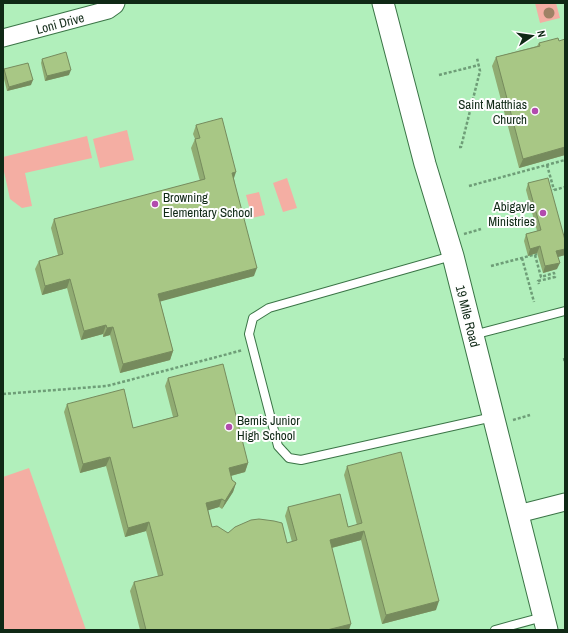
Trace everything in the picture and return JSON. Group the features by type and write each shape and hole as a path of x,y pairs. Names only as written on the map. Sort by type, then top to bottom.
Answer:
{"street":[{"name":"19 Mile Road","path":"383,3 425,164 453,256 472,335 503,418 518,514 545,623"},
{"name":"Loni Drive","path":"3,38 108,10 115,4"},
{"path":"518,514 565,502"}],"lane":[{"path":"453,256 270,308 253,318 248,334 278,446 289,458 301,460 503,418"},
{"path":"472,335 565,311"},
{"path":"495,630 545,623"}],"path":[{"path":"459,147 461,147 480,71 477,58"},
{"path":"440,75 479,65"},
{"path":"469,186 565,160"},
{"path":"547,165 554,190"},
{"path":"548,192 565,187"},
{"path":"462,234 481,229"},
{"path":"491,266 536,255 541,277 554,273 554,277 538,281 539,284"},
{"path":"522,258 534,302"},
{"path":"3,394 107,386 252,348"},
{"path":"564,358 565,363"},
{"path":"503,418 530,415"}],"shaded area":[{"path":"535,3 556,3 560,18 540,23"},
{"path":"127,130 134,160 100,168 93,139"},
{"path":"87,136 92,158 25,173 32,206 22,208 10,199 3,167 3,157"},
{"path":"287,178 297,208 283,212 273,183"},
{"path":"259,192 265,215 252,218 246,195"},
{"path":"29,468 86,630 3,630 3,477"}],"building":[{"name":"Saint Matthias Church","path":"558,38 559,41 565,39 565,147 523,159 496,57 540,46 539,43"},
{"path":"66,52 71,70 47,76 42,59"},
{"path":"28,63 33,80 9,87 4,69"},
{"path":"222,118 236,172 232,173 257,268 158,294 173,351 123,364 113,327 107,328 106,325 84,331 70,279 45,286 39,261 63,254 54,219 205,179 195,139 200,138 196,125"},
{"name":"Abigayle Ministries","path":"548,178 565,240 565,249 556,251 560,263 545,266 540,246 530,249 526,234 541,230 528,183"},
{"path":"223,364 248,463 229,468 232,480 236,483 225,501 222,499 206,503 212,527 217,526 228,533 235,527 251,520 259,519 274,521 282,523 287,543 297,540 288,507 340,494 348,527 362,523 347,466 401,452 439,601 386,615 364,531 330,540 351,624 327,630 146,630 134,582 163,575 149,522 128,528 110,457 83,464 67,404 124,389 133,428 178,416 168,378"}],"place":[{"name":"Saint Matthias Church","path":"535,111"},
{"name":"Browning Elementary School","path":"155,204"},
{"name":"Abigayle Ministries","path":"543,213"},
{"name":"Bemis Junior High School","path":"229,427"}]}
